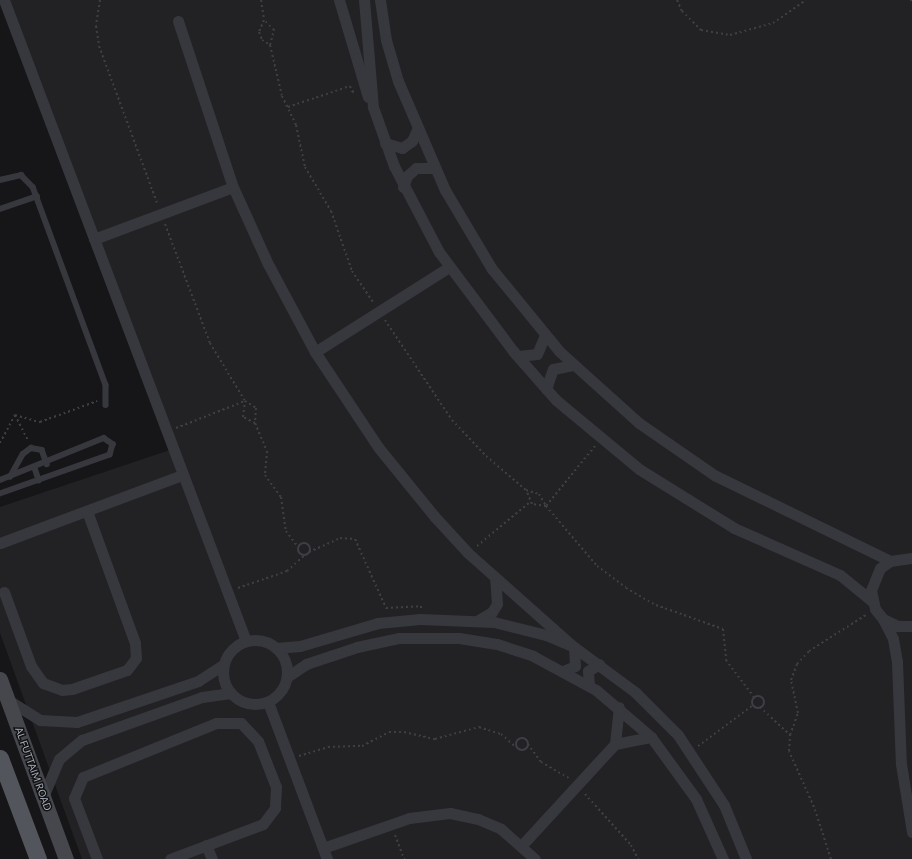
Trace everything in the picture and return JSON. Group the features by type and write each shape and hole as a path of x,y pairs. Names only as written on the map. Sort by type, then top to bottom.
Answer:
{"main road":[{"path":"0,758 38,859"}],"street":[{"path":"4,0 165,432 246,641"},
{"path":"339,0 364,89 374,107"},
{"path":"364,0 374,107 384,143 403,187 449,267 518,356 546,389 601,439 702,510 768,544 840,575 873,605 883,619 893,639 897,662 900,757 912,832"},
{"path":"380,0 386,40 417,130 434,168 492,269 545,335 573,365 639,422 714,475 890,561 912,558"},
{"path":"178,21 233,187 268,264 315,352 378,447 468,553 574,647 599,664 650,706 690,751 724,806 746,859"},
{"path":"384,143 402,148 412,141 417,130"},
{"path":"403,187 407,176 416,168 434,168"},
{"path":"94,239 233,187"},
{"path":"315,352 449,267"},
{"path":"518,356 537,354 545,335"},
{"path":"546,389 553,369 573,365"},
{"path":"0,544 182,475"},
{"path":"4,592 31,666 43,683 57,689 72,689 127,670 136,658 135,643 88,511"},
{"path":"873,605 874,578 890,561"},
{"path":"477,621 489,615 497,604 495,578"},
{"path":"276,648 296,647 378,623 420,619 477,621 529,630 574,647"},
{"path":"883,619 898,626 912,626"},
{"path":"287,677 306,664 357,647 420,637 497,644 563,671 589,686 619,707 651,737 696,799 723,859"},
{"path":"8,700 40,720 77,722 204,679 224,664 232,650 246,641 265,641 276,648 286,661 287,677 281,692 268,702 252,704 231,693 202,697 82,740 59,759 43,797"},
{"path":"563,671 574,666 574,647"},
{"path":"224,664 224,679 231,693"},
{"path":"589,686 588,671 599,664"},
{"name":"AL FUTTAIM ROAD","path":"0,679 66,859"},
{"path":"268,702 327,859"},
{"path":"615,744 619,707"},
{"path":"97,859 74,798 83,777 216,723 232,721 248,727 258,741 276,787 275,808 263,824 170,859"},
{"path":"522,845 615,744 651,737"},
{"path":"323,848 391,824 422,815 464,815 490,823 522,845 535,859"},
{"path":"206,845 212,859"}],"lane":[{"path":"0,180 21,175 30,182 37,196 106,385 106,405"},
{"path":"0,209 37,196"},
{"path":"0,480 47,464 65,451 104,438 113,444 110,455 0,494"},
{"path":"10,477 23,454 31,448 42,450 47,464"},
{"path":"35,468 39,480"}],"path":[{"path":"261,0 264,20 260,36 270,45"},
{"path":"677,0 682,11 701,30 730,35 773,24 806,0"},
{"path":"264,20 274,30 270,45 280,88 296,125 305,167 331,211 352,270 452,420 486,456 526,490 539,494 546,506 597,566 626,588 656,605 722,629 728,665 744,680 754,697 753,705 690,751"},
{"path":"288,107 350,86 352,92 364,89"},
{"path":"15,415 40,422 107,398"},
{"path":"165,432 245,401"},
{"path":"245,401 243,416 255,423"},
{"path":"245,401 256,408 255,423 267,450 265,475 281,497 286,531 298,547 299,553 305,555"},
{"path":"0,443 15,415"},
{"path":"15,415 31,448"},
{"path":"546,506 601,439"},
{"path":"526,490 530,502"},
{"path":"468,553 530,502"},
{"path":"530,502 546,506"},
{"path":"226,592 287,571 309,552 340,538 355,539 386,608 420,606 420,619"},
{"path":"298,547 306,544 309,552"},
{"path":"831,859 814,807 790,758 790,735 798,713 790,685 798,664 809,651 873,605"},
{"path":"754,697 763,699 760,707"},
{"path":"753,705 760,707 790,735"},
{"path":"290,759 328,747 362,746 396,731 435,739 463,730 484,728 501,734 516,747 523,750 528,744"},
{"path":"516,747 521,738 528,744 541,762 565,774 628,842 638,859"},
{"path":"391,824 404,859"}],"shaded area":[{"path":"7,0 912,0 912,859 82,859 0,633 0,507 170,450"}]}
